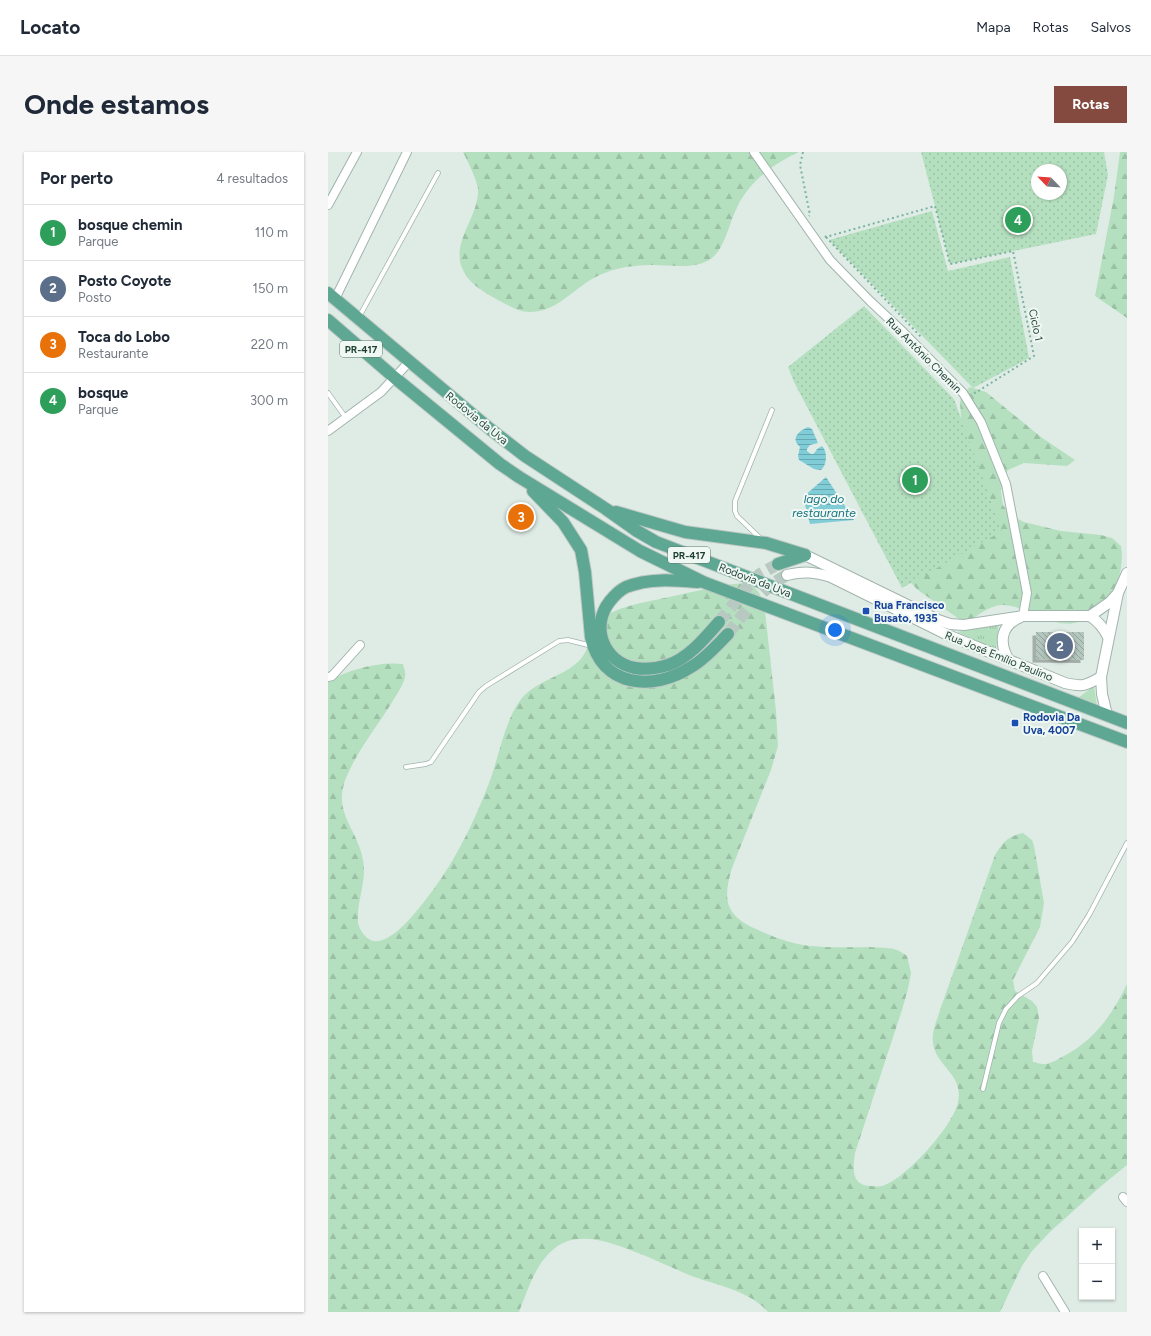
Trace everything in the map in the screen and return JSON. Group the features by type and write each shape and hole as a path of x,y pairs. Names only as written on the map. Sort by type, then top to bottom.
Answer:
{"main road":[{"name":"Rodovia da Uva","path":"332,296 409,362 525,456 637,531 656,542 1127,723"},
{"name":"Rodovia da Uva","path":"328,320 395,378 500,464 640,551 703,582 1127,742"},
{"path":"519,477 563,522 581,550 585,572 593,646 598,657 613,673 630,681 652,682 670,678 691,668 711,652 728,634"},
{"path":"606,509 685,532 766,543 805,555"},
{"path":"778,564 805,555"},
{"path":"703,582 655,580 624,588 613,597 605,607 600,621 601,637 606,651 619,663 635,668 653,669 669,664 686,654 703,640 719,622"}],"street":[{"path":"328,205 357,152"},
{"path":"332,296 407,152"},
{"name":"Rua Antônio Chemin","path":"754,152 830,260 963,393 981,422 1006,484 1027,594 1023,616"},
{"path":"328,431 381,392 409,362"},
{"name":"Rua José Emílio Paulino","path":"805,555 938,620 950,624 964,624 1023,616 1090,616"},
{"name":"Rua José Emílio Paulino","path":"787,575 801,572 815,572 831,577 950,636 1065,683 1079,686 1089,684 1101,677"},
{"path":"1107,715 1102,694 1101,677 1118,593 1127,573"},
{"path":"1108,637 1101,625 1090,616 1110,602 1118,593"},
{"path":"1009,660 1003,647 1004,634 1008,626 1014,620 1023,616"},
{"path":"328,677 332,676 360,645"},
{"path":"1043,1276 1065,1312"}],"lane":[{"path":"358,319 438,173"},
{"path":"328,393 346,418"},
{"path":"766,543 737,516 734,506 772,410"},
{"path":"406,767 431,762 479,692 486,686 559,641 568,640 593,646"},
{"path":"983,1089 999,1023 1006,1009 1018,996 1037,983 1072,942 1089,916 1127,843"}],"path":[{"path":"801,220 810,215 800,164 803,152"},
{"name":"Ciclo 1","path":"826,237 935,206 950,264 1013,251 1034,356 975,393 970,387"},
{"path":"822,231 925,341"}],"green space":[{"path":"463,152 799,152 779,162 761,176 746,192 735,212 723,243 712,258 706,262 684,266 644,265 614,270 592,279 547,309 529,312 513,308 488,294 474,285 464,272 460,262 460,251 462,241 477,199 478,188 474,175"},
{"path":"921,152 1104,152 1108,175 1096,234 950,264"},
{"path":"1120,152 1127,152 1127,318 1095,296 1114,196"},
{"path":"932,211 948,271 1010,257 1029,358 973,388 829,240"},
{"path":"864,306 954,399 1002,531 902,588 794,382 788,367"},
{"path":"970,387 986,392 1041,437 1075,460 1067,466 1024,463 1008,470 1002,481 1001,491 1003,505 1010,515 1024,522 1061,531 1101,535 1112,538 1121,546 1122,561 1120,574 1114,588 1092,617 1073,623 1063,623 1053,621 1014,607 999,605 984,611 966,624 918,590 903,575 962,435 960,402 962,395"},
{"path":"746,583 758,591 765,611 776,711 778,746 771,770 732,868 727,888 729,904 737,918 745,924 769,935 790,942 818,947 869,947 897,950 907,956 911,973 902,1010 855,1153 854,1170 856,1179 859,1183 870,1186 881,1186 892,1182 903,1174 927,1150 948,1124 955,1112 959,1092 957,1084 954,1077 935,1051 933,1043 934,1029 995,855 1006,840 1023,833 1032,840 1034,846 1044,903 1040,927 1013,980 1015,991 1032,1001 1037,1007 1039,1018 1032,1051 1033,1062 1042,1064 1050,1063 1058,1060 1084,1043 1108,1017 1127,984 1127,1165 1050,1232 1032,1251 1022,1266 1000,1312 768,1312 751,1298 742,1293 689,1275 620,1246 600,1240 584,1239 568,1241 558,1246 542,1261 531,1281 519,1312 328,1312 328,681 345,673 374,665 393,663 403,664 405,670 405,677 401,687 350,768 343,790 342,801 347,820 360,849 364,867 358,909 358,924 365,936 373,941 383,940 392,935 412,917 428,897 457,852 484,797 493,773 503,738 516,706 522,698 536,686 570,668 583,656 596,627 603,618 617,610 635,604 717,587"},
{"path":"999,623 996,650 957,632"},
{"path":"1094,686 1097,706 1078,698"}],"water":[{"path":"808,427 812,429 818,443 810,445 807,451 813,454 822,446 826,455 825,465 821,470 814,469 799,460 798,456 800,447 797,444 796,438 799,433"},
{"name":"lago do restaurante","path":"826,477 854,520 810,524 803,497"}],"building":[{"path":"1036,632 1084,632 1084,660 1036,659"}],"tunnel":[{"path":"719,622 747,587 760,574 778,564"},
{"path":"728,634 747,609 761,594 778,580 787,575"}],"place":[{"name":"bosque","path":"1018,220"},
{"name":"bosque chemin","path":"915,480"},
{"name":"Toca do Lobo","path":"521,517"},
{"name":"Rua Francisco Busato, 1935","path":"866,611"},
{"name":"Posto Coyote","path":"1060,646"},
{"name":"Rodovia Da Uva, 4007","path":"1015,723"}]}
